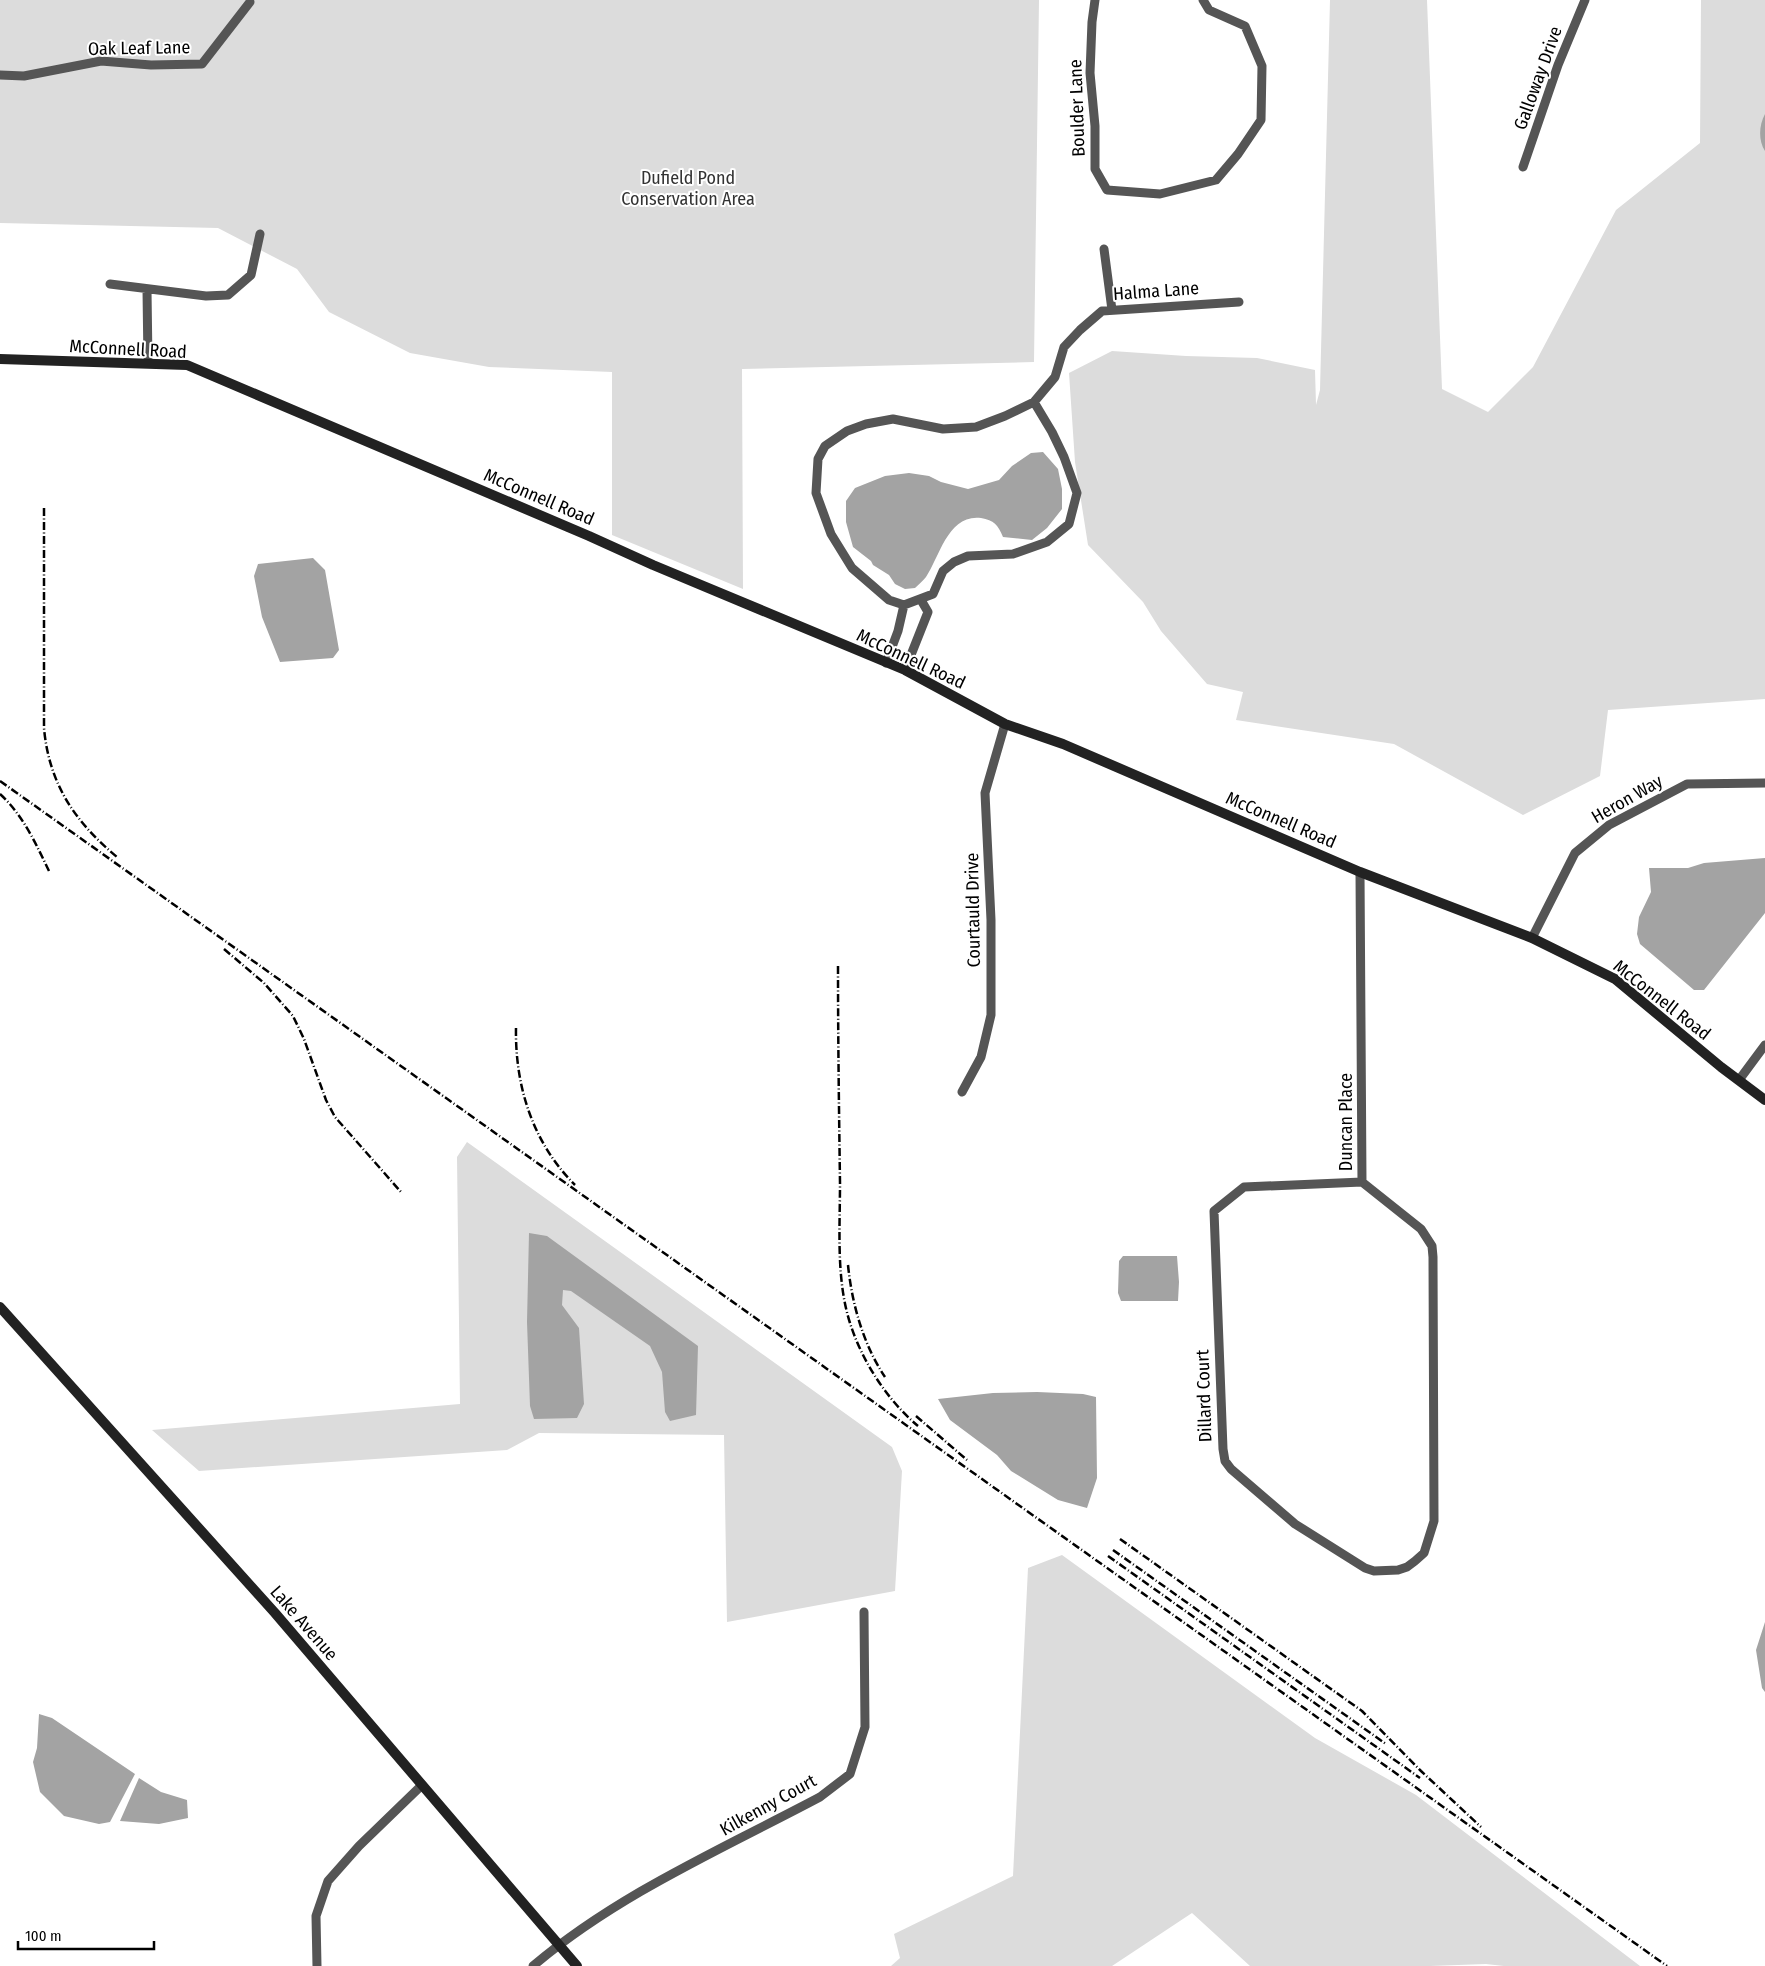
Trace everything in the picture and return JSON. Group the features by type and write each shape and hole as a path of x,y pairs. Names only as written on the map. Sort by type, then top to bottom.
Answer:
{"street":[{"name":"Boulder Lane","path":"1094,0 1090,73 1096,126 1095,169 1107,190 1160,194 1216,180 1238,154 1260,120 1262,66 1246,26 1209,10 1203,0"},
{"name":"Galloway Drive","path":"1523,167 1558,65 1585,0"},
{"name":"Oak Leaf Lane","path":"0,75 24,76 102,61 151,65 202,64 250,2"},
{"path":"110,284 206,296 228,295 251,275 260,234"},
{"path":"1104,249 1112,310"},
{"path":"147,290 148,363"},
{"name":"Halma Lane","path":"1034,402 1055,377 1064,347 1102,311 1239,302"},
{"name":"McConnell Road","path":"0,359 187,365 572,528 653,565 905,670 1005,724 1063,744 1360,872 1532,938 1615,979 1765,1100"},
{"path":"1034,402 1064,457 1077,493 1069,524 1047,542 1013,554 968,556 954,562 944,571 934,594 921,600 904,605 889,600 852,568 831,534 816,493 818,460 825,446 847,431 866,424 893,419 943,429 976,427 1006,416 1034,402"},
{"path":"905,670 928,612 921,600"},
{"path":"886,663 904,605"},
{"name":"Courtauld Drive","path":"962,1092 981,1058 991,1015 991,924 985,793 1005,724"},
{"name":"Heron Way","path":"1532,938 1575,853 1609,825 1687,784 1765,783"},
{"name":"Duncan Place","path":"1360,872 1362,1182 1421,1229 1432,1246 1434,1521"},
{"path":"1739,1080 1765,1044"},
{"name":"Dillard Court","path":"1362,1182 1244,1187 1214,1211 1222,1449 1225,1461 1231,1468 1294,1524 1365,1568 1385,1572 1408,1567 1424,1553 1434,1521"},
{"name":"Lake Avenue","path":"0,1307 275,1613 577,1966"},
{"name":"Kilkenny Court","path":"533,1966 558,1945 621,1902 816,1800 850,1774 865,1727 864,1612"},
{"path":"317,1966 316,1916 328,1881 359,1846 422,1785"}],"green space":[{"name":"Dufield Pond Conservation Area","path":"0,0 1039,0 1034,362 742,369 743,589 612,535 612,372 489,367 410,353 329,312 297,269 218,228 0,223"},
{"path":"1330,0 1427,0 1442,389 1488,412 1533,367 1616,210 1700,143 1701,0 1765,0 1765,699 1608,710 1600,776 1523,815 1394,744 1236,720 1243,692 1207,684 1161,631 1143,602 1088,545 1075,462 1069,373 1112,351 1257,358 1315,370 1316,405 1320,390"},
{"path":"467,1142 892,1447 902,1471 895,1591 727,1622 724,1435 539,1433 507,1450 199,1471 152,1430 460,1404 457,1157"},
{"path":"1062,1555 1315,1738 1416,1795 1640,1966 1504,1966 1486,1964 1430,1966 1250,1966 1192,1913 1112,1966 891,1966 900,1958 894,1934 1013,1876 1028,1568"}],"shaded area":[{"path":"1765,114 1765,151 1761,142 1760,132"},
{"path":"1043,452 1058,469 1062,489 1062,509 1047,528 1032,540 1003,537 997,526 989,520 981,518 970,519 960,523 946,538 924,580 915,588 905,589 895,584 889,575 873,565 871,561 853,547 846,522 846,501 855,488 885,476 909,473 929,476 941,482 968,489 999,480 1012,466 1031,453"},
{"path":"313,558 325,570 339,650 333,658 280,662 262,617 254,576 258,564"},
{"path":"1765,858 1765,913 1704,990 1694,990 1640,944 1637,934 1639,917 1651,892 1649,868 1688,868 1704,863"},
{"path":"529,1233 547,1236 698,1346 696,1415 670,1421 665,1412 662,1372 650,1346 571,1291 563,1290 562,1305 579,1328 584,1404 577,1418 534,1419 530,1406 527,1322"},
{"path":"1123,1256 1177,1256 1178,1301 1121,1301 1118,1293 1119,1261"},
{"path":"993,1393 1083,1394 1096,1397 1097,1478 1087,1508 1058,1500 1011,1471 997,1455 950,1420 938,1399"},
{"path":"1765,1622 1765,1692 1762,1688 1756,1650"},
{"path":"39,1714 52,1718 135,1774 110,1822 99,1824 64,1816 40,1792 33,1762 37,1748"},
{"path":"139,1778 161,1792 187,1800 188,1818 159,1824 120,1821"}],"railway":[{"path":"44,508 44,728 47,748 58,784 77,816 102,844 117,857"},
{"path":"0,781 1667,1966"},
{"path":"0,794 22,820 49,871"},
{"path":"224,949 264,983 293,1016 304,1039 326,1100 335,1117 401,1192"},
{"path":"838,966 839,1236 843,1289 850,1323 861,1351 886,1392 918,1426"},
{"path":"516,1028 519,1072 529,1113 548,1151 560,1169 575,1185"},
{"path":"848,1265 852,1294 860,1323 870,1351 885,1377"},
{"path":"916,1416 967,1460"},
{"path":"1120,1539 1362,1711 1421,1771 1481,1827"},
{"path":"1113,1550 1386,1744"},
{"path":"1108,1556 1420,1778"}]}
